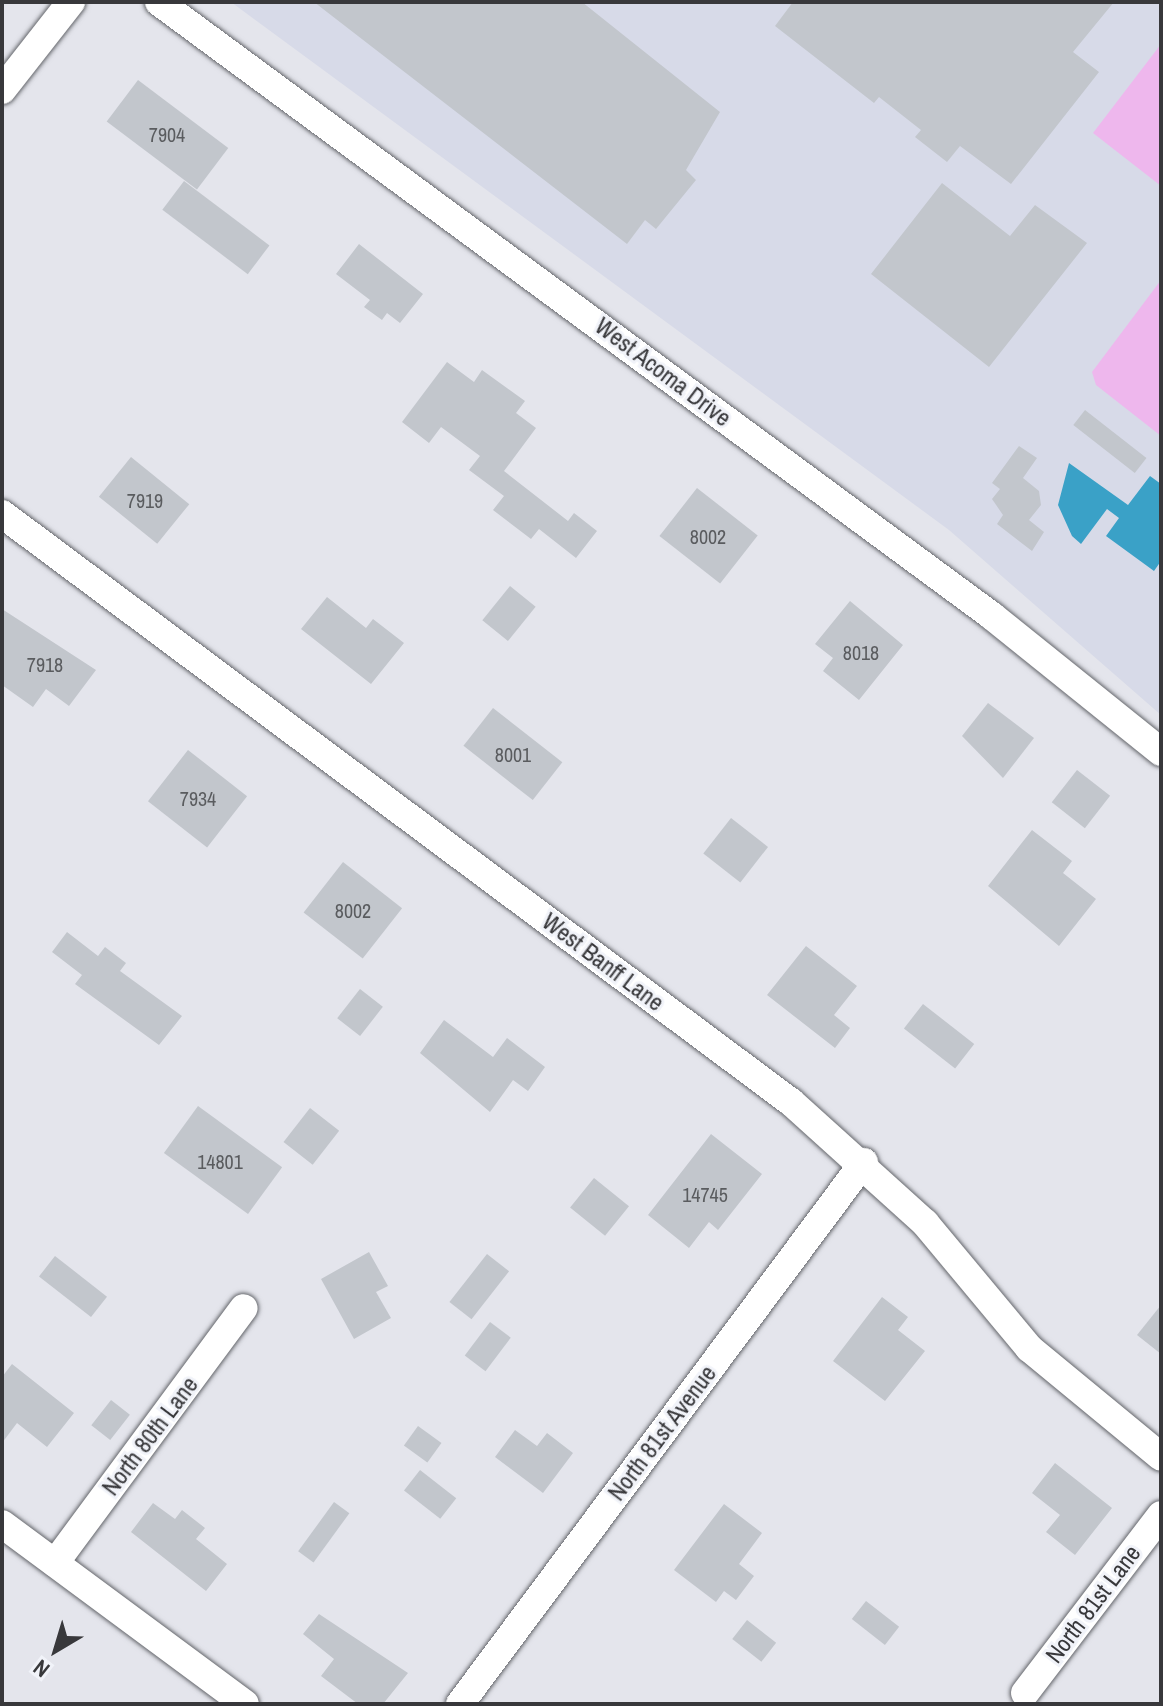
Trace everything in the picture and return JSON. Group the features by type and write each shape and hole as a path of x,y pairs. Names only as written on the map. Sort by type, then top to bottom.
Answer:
{"street":[{"path":"2,90 71,2"},
{"name":"West Acoma Drive","path":"159,2 992,616 1161,752"},
{"name":"West Banff Lane","path":"2,514 864,1162 1029,1348 1161,1457"},
{"name":"North 81st Avenue","path":"460,1704 864,1162"},
{"name":"North 80th Lane","path":"55,1563 244,1308"},
{"name":"North 81st Lane","path":"1025,1693 1161,1515"},
{"path":"2,1524 245,1704"}],"shaded area":[{"path":"231,2 1161,2 1161,715 949,530"},
{"path":"1161,44 1161,186 1093,133"},
{"path":"1161,280 1161,436 1096,385 1092,372"}],"water":[{"path":"1069,463 1128,505 1150,476 1161,484 1161,561 1154,571 1106,536 1119,518 1107,509 1081,544 1072,536 1058,505"}],"building":[{"path":"314,2 582,2 720,112 686,170 696,180 656,229 645,220 627,244"},
{"path":"793,2 1114,2 1073,52 1099,72 1011,184 960,146 947,162 915,137 921,130 879,97 874,103 775,26"},
{"path":"138,80 228,148 197,190 107,122"},
{"path":"184,181 269,245 248,274 162,210"},
{"path":"942,183 1010,236 1035,205 1087,243 989,367 871,274"},
{"path":"359,244 423,294 400,323 387,313 382,320 364,307 370,300 336,274"},
{"path":"447,362 474,382 482,370 525,401 516,413 536,428 504,471 568,521 574,513 597,531 576,558 539,529 531,539 493,510 504,496 469,470 480,456 441,427 429,443 402,422"},
{"path":"1085,410 1146,458 1135,473 1073,425"},
{"path":"1019,446 1037,458 1023,478 1039,491 1041,505 1029,520 1044,532 1032,551 997,524 1003,515 992,499 1000,489 992,483"},
{"path":"131,457 189,504 157,544 99,497"},
{"path":"697,488 758,535 720,583 659,536"},
{"path":"510,586 536,607 508,641 482,620"},
{"path":"327,597 366,628 373,619 404,643 371,684 301,629"},
{"path":"850,601 903,645 859,700 823,671 833,658 815,644"},
{"path":"2,609 96,670 69,706 46,689 33,707 2,685"},
{"path":"988,703 1034,738 1003,778 962,736"},
{"path":"493,708 562,762 533,800 463,746"},
{"path":"188,750 247,796 207,847 148,801"},
{"path":"1077,770 1110,796 1085,828 1052,802"},
{"path":"731,818 768,847 740,882 703,853"},
{"path":"1032,830 1072,861 1063,873 1096,899 1059,946 988,886"},
{"path":"343,862 402,908 363,959 304,912"},
{"path":"67,932 98,956 105,947 126,963 120,971 182,1016 159,1045 75,984 82,975 52,952"},
{"path":"806,946 857,986 834,1015 850,1028 835,1048 767,995"},
{"path":"360,989 383,1007 360,1036 337,1018"},
{"path":"923,1004 974,1044 955,1068 904,1028"},
{"path":"444,1020 493,1057 507,1038 545,1067 528,1091 513,1080 490,1112 420,1053"},
{"path":"198,1106 282,1167 248,1214 164,1153"},
{"path":"310,1108 339,1131 313,1165 284,1142"},
{"path":"711,1134 762,1174 718,1230 709,1222 689,1248 648,1215"},
{"path":"594,1178 629,1206 605,1236 570,1208"},
{"path":"369,1252 388,1286 376,1292 391,1318 354,1339 321,1279"},
{"path":"487,1254 509,1271 472,1319 449,1302"},
{"path":"55,1256 107,1297 91,1317 39,1276"},
{"path":"882,1297 908,1317 898,1330 925,1351 885,1401 833,1361"},
{"path":"1161,1305 1161,1354 1137,1335"},
{"path":"490,1322 511,1338 485,1371 465,1356"},
{"path":"12,1364 74,1413 47,1447 17,1423 2,1443 2,1377"},
{"path":"111,1400 130,1415 110,1440 91,1425"},
{"path":"418,1426 441,1443 427,1462 404,1445"},
{"path":"515,1430 537,1446 547,1433 573,1453 543,1493 495,1457"},
{"path":"1055,1463 1112,1508 1075,1555 1046,1532 1060,1515 1032,1493"},
{"path":"420,1470 456,1498 440,1519 404,1490"},
{"path":"334,1502 349,1513 314,1563 298,1551"},
{"path":"153,1503 175,1519 182,1510 205,1528 196,1539 227,1564 206,1591 131,1532"},
{"path":"724,1504 762,1533 739,1564 754,1576 736,1600 724,1591 716,1602 674,1570"},
{"path":"866,1601 899,1627 885,1645 852,1619"},
{"path":"319,1614 408,1673 383,1704 358,1704 321,1676 334,1659 303,1634"},
{"path":"747,1620 776,1643 761,1662 732,1639"}]}
